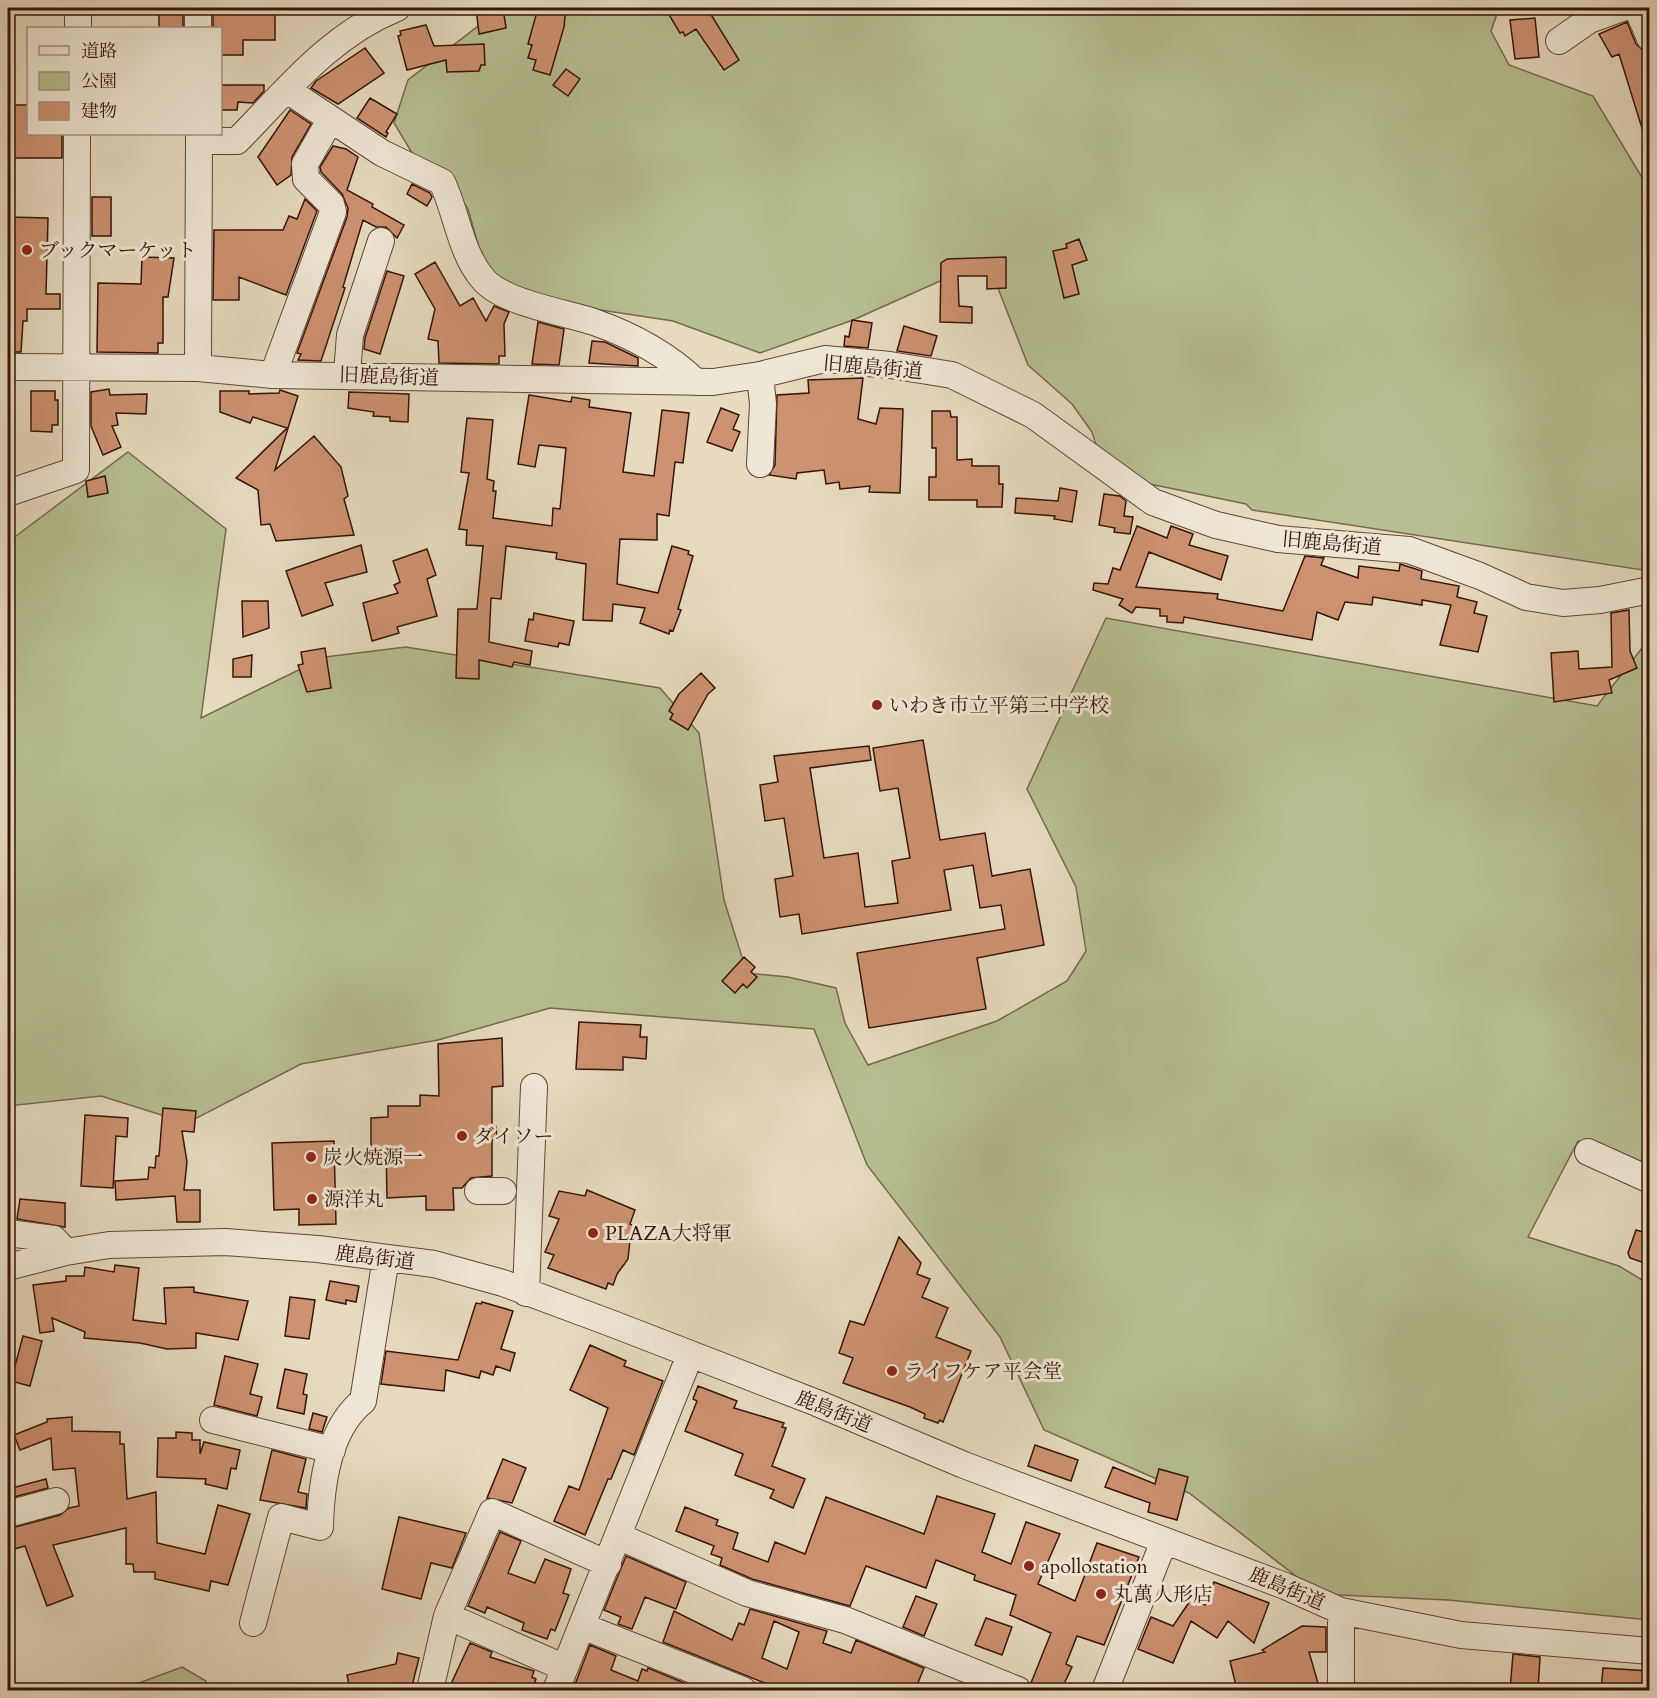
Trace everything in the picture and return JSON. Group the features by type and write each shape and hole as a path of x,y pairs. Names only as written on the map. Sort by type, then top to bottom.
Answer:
{"street":[{"path":"78,8 78,27"},
{"path":"198,8 198,27"},
{"path":"198,368 199,137 237,141 313,61 338,40 371,18 397,8"},
{"path":"1559,41 1588,20 1622,8"},
{"path":"1637,8 1650,38"},
{"path":"287,90 382,153 442,182 464,244 485,281 507,295 621,333 675,361 696,382"},
{"path":"273,375 333,212 331,204 306,179 305,164 330,120"},
{"path":"8,493 76,470 77,135"},
{"path":"347,375 350,335 381,241"},
{"name":"旧鹿島街道","path":"8,367 198,368 273,375 696,382 760,375 825,359 890,364 952,375 989,391 1033,415 1153,502 1216,525 1278,539 1409,550 1480,576 1526,597 1563,603 1600,600 1650,590"},
{"path":"760,375 763,404 760,464"},
{"path":"526,1293 534,1088"},
{"path":"1588,1152 1650,1180"},
{"path":"471,1189 504,1191"},
{"path":"8,1233 54,1239 66,1252"},
{"name":"鹿島街道","path":"8,1267 66,1252 109,1245 225,1242 434,1264 471,1273 817,1403 975,1469 1285,1586 1341,1611 1461,1635 1650,1651"},
{"path":"253,1623 281,1517 320,1527 322,1485 332,1450 342,1428 356,1407 363,1401 386,1258"},
{"path":"447,1616 560,1679 690,1355"},
{"path":"213,1420 332,1450"},
{"path":"8,1514 56,1501"},
{"path":"430,1690 447,1616 492,1512 608,1563"},
{"path":"618,1536 747,1593 845,1620 1018,1690"},
{"path":"1105,1690 1164,1540"},
{"path":"1341,1611 1341,1690"},
{"path":"582,1626 743,1690"}],"green space":[{"path":"513,8 1499,8 1491,31 1509,65 1593,96 1649,189 1649,571 1252,510 1246,504 1145,483 1101,461 1092,432 1072,404 1028,365 987,260 853,320 760,353 673,321 568,305 487,276 468,209 450,182 421,168 394,123 408,80 481,24"},
{"path":"128,452 226,529 201,718 325,657 406,647 660,688 699,733 724,900 747,973 788,977 836,988 845,1023 868,1065 997,1021 1067,981 1086,951 1076,887 1027,789 1106,618 1597,706 1649,639 1649,1167 1578,1141 1528,1237 1619,1266 1649,1284 1649,1620 1448,1600 1319,1594 1189,1493 1044,1430 1000,1337 867,1165 814,1029 550,1008 438,1040 301,1064 187,1123 101,1096 8,1106 8,542"},
{"path":"182,1667 206,1681 208,1690 120,1690"}],"building":[{"path":"159,8 183,8 183,27 159,27"},
{"path":"213,8 275,8 275,40 243,40 243,55 222,55 222,27 213,27"},
{"path":"476,8 503,8 506,28 479,34"},
{"path":"538,8 566,8 564,27 550,75 533,70 536,60 528,58 532,45 528,44"},
{"path":"665,8 707,8 739,60 724,70 696,29 685,36 683,32 680,33"},
{"path":"1535,18 1539,57 1515,59 1510,20"},
{"path":"1627,22 1636,44 1645,52 1650,66 1650,140 1646,141 1619,54 1612,57 1599,34"},
{"path":"426,25 434,46 484,44 485,65 481,65 479,71 447,72 446,60 407,70 398,36 401,35 400,31"},
{"path":"365,48 384,73 338,104 311,88 316,81"},
{"path":"566,69 580,79 568,96 553,85"},
{"path":"222,85 264,85 264,91 253,103 238,102 237,110 222,110"},
{"path":"370,98 397,114 386,132 388,133 386,137 357,118"},
{"path":"8,105 27,105 27,135 62,135 62,158 8,158"},
{"path":"290,110 311,124 292,157 291,175 277,185 258,157"},
{"path":"333,146 346,149 358,157 347,190 404,225 397,238 386,227 376,227 363,220 343,287 345,288 321,361 298,360 301,354 297,353 347,217 348,208 342,194 321,172 320,167"},
{"path":"412,184 430,193 432,197 427,206 407,194"},
{"path":"92,197 111,197 111,236 92,236"},
{"path":"305,199 317,211 286,295 239,277 239,300 213,300 214,230 283,230 289,216 297,219"},
{"path":"8,217 48,218 46,294 60,294 60,309 27,309 27,321 23,321 21,352 8,352"},
{"path":"1079,239 1087,260 1072,265 1079,294 1064,298 1053,251 1067,248 1066,244"},
{"path":"142,257 174,258 168,297 163,297 163,343 158,343 158,353 97,352 98,283 141,284"},
{"path":"1006,257 1006,288 987,289 987,276 958,276 959,306 972,307 972,323 940,322 941,263 947,259"},
{"path":"435,262 460,306 473,298 486,321 494,306 509,312 504,324 505,356 499,356 499,364 439,363 438,341 428,339 435,309 415,274"},
{"path":"387,271 404,276 380,354 364,349 365,338"},
{"path":"852,320 872,323 868,348 844,346 845,336 849,337"},
{"path":"538,322 564,329 559,365 532,364"},
{"path":"904,326 937,336 931,356 897,351"},
{"path":"592,341 605,342 638,358 638,366 589,363"},
{"path":"863,378 858,419 876,424 880,408 903,409 900,493 869,492 870,486 840,489 839,482 826,484 824,470 797,473 796,479 769,475 775,465 777,395 809,393 808,380"},
{"path":"109,389 110,395 147,394 146,414 116,413 118,425 112,426 121,447 103,455 91,426 91,392"},
{"path":"280,390 298,396 275,470 314,436 341,467 348,496 344,499 354,535 276,541 270,524 261,525 258,490 236,478 287,428 253,417 250,423 220,412 220,391 249,391 249,394 279,393"},
{"path":"31,391 55,391 55,400 58,400 58,425 52,425 52,432 31,431"},
{"path":"349,392 409,394 408,422 390,421 390,417 373,416 374,412 348,408"},
{"path":"529,395 571,402 572,397 590,400 589,407 631,413 623,472 654,476 662,410 689,413 683,463 675,462 669,516 657,514 657,540 620,539 617,584 658,593 672,546 689,551 688,554 693,556 678,609 681,610 673,631 670,630 669,634 640,623 645,608 613,604 612,621 583,620 586,564 556,559 557,553 506,546 501,599 491,598 489,642 532,651 530,665 514,662 512,667 479,660 479,679 456,678 458,609 477,609 483,546 466,545 467,530 459,529 469,473 461,472 467,418 493,420 487,479 494,481 493,491 496,491 493,518 552,526 553,508 560,509 566,448 539,445 535,467 518,464"},
{"path":"721,408 739,415 733,429 740,432 732,451 707,442"},
{"path":"932,411 950,411 951,417 957,417 957,460 972,459 972,466 999,466 999,484 1003,484 1002,507 977,507 977,500 929,500 929,477 936,477 936,448 932,448"},
{"path":"105,476 108,493 88,497 86,481"},
{"path":"1060,488 1077,491 1072,522 1054,519 1055,516 1015,513 1016,498 1058,501"},
{"path":"1104,494 1120,496 1126,501 1124,516 1133,517 1130,534 1114,532 1115,528 1099,525"},
{"path":"1137,526 1167,538 1171,526 1193,534 1189,545 1228,556 1221,580 1149,552 1136,587 1218,594 1217,599 1283,611 1305,556 1324,558 1321,565 1358,578 1359,566 1399,571 1400,564 1422,571 1421,579 1459,586 1457,597 1477,602 1474,613 1487,616 1478,652 1440,645 1451,605 1422,600 1422,605 1373,597 1372,605 1345,602 1338,620 1317,612 1312,640 1184,617 1183,623 1167,622 1167,616 1160,616 1160,609 1136,607 1132,613 1119,605 1123,599 1093,590 1094,583 1108,584 1113,568 1120,570"},
{"path":"361,545 367,572 325,583 333,605 302,616 286,571"},
{"path":"427,549 436,575 427,579 437,616 397,627 399,633 372,641 363,603 398,593 394,585 400,582 393,561"},
{"path":"242,601 268,601 269,628 243,637"},
{"path":"1629,610 1630,651 1637,668 1609,680 1612,693 1554,702 1551,653 1578,651 1579,669 1612,667 1611,613"},
{"path":"534,613 574,621 569,645 559,643 558,647 525,641 529,619 533,620"},
{"path":"325,648 331,688 307,692 298,665 303,664 301,652"},
{"path":"252,655 251,677 233,677 233,659"},
{"path":"701,673 715,688 708,694 688,730 670,719 673,714 669,711 679,694"},
{"path":"923,740 940,840 985,833 992,876 1030,869 1044,945 977,958 986,1009 869,1028 857,953 1005,929 1001,905 980,908 973,865 944,870 951,910 802,934 799,914 780,917 775,879 793,876 784,818 765,821 760,785 778,782 774,756 869,746 871,760 810,768 824,858 858,853 865,907 898,903 892,861 910,858 898,788 880,791 873,748"},
{"path":"744,957 755,967 751,972 757,977 747,988 743,984 735,993 722,981"},
{"path":"579,1022 641,1025 640,1037 647,1037 646,1059 623,1057 623,1070 576,1069"},
{"path":"502,1038 503,1086 492,1087 492,1127 496,1127 497,1139 492,1140 492,1176 471,1178 462,1188 453,1188 454,1210 426,1210 426,1196 387,1198 386,1147 371,1148 371,1118 388,1117 388,1106 420,1106 420,1095 439,1096 438,1044"},
{"path":"163,1108 196,1111 194,1132 182,1131 187,1162 184,1190 200,1190 200,1222 177,1222 175,1196 116,1200 115,1181 148,1179 149,1167 155,1168 156,1156 159,1156"},
{"path":"85,1115 128,1118 127,1137 116,1136 113,1188 81,1186"},
{"path":"334,1141 336,1224 299,1225 299,1209 274,1210 272,1143"},
{"name":"PLAZA大将軍","path":"587,1190 635,1210 630,1224 635,1226 630,1240 628,1259 617,1274 613,1285 608,1283 606,1289 548,1268 554,1255 545,1252 559,1219 549,1216 559,1191 585,1196"},
{"path":"20,1199 65,1203 65,1227 17,1219"},
{"path":"1636,1230 1650,1234 1650,1265 1630,1258 1628,1253"},
{"path":"899,1237 921,1263 917,1274 930,1279 922,1297 948,1308 936,1337 971,1351 943,1422 940,1420 938,1423 924,1418 925,1414 910,1407 843,1383 853,1358 839,1353 850,1321 864,1325"},
{"path":"115,1265 139,1268 133,1320 166,1324 164,1288 194,1287 194,1292 248,1301 238,1340 196,1333 196,1348 167,1349 140,1343 84,1338 85,1332 52,1318 54,1331 40,1333 33,1285 66,1281 66,1276 84,1276 85,1267 114,1272"},
{"path":"330,1281 359,1286 356,1302 346,1300 346,1304 326,1300"},
{"path":"290,1297 315,1300 309,1339 285,1336"},
{"path":"482,1302 513,1311 501,1349 515,1353 510,1371 496,1366 493,1375 481,1371 479,1378 446,1370 444,1391 381,1384 386,1351 458,1360 476,1303 481,1304"},
{"path":"23,1336 42,1341 30,1386 11,1381"},
{"path":"590,1345 626,1361 624,1366 663,1381 634,1455 623,1450 611,1479 608,1479 585,1535 554,1521 569,1486 579,1490 608,1408 570,1390"},
{"path":"225,1356 258,1364 250,1394 262,1397 257,1416 214,1405"},
{"path":"285,1369 307,1374 303,1394 307,1395 304,1414 277,1408"},
{"path":"698,1386 737,1401 734,1408 784,1423 782,1427 786,1428 772,1466 805,1479 793,1508 770,1498 774,1490 735,1475 743,1454 685,1431 697,1401 693,1399"},
{"path":"313,1413 327,1417 322,1432 309,1429"},
{"path":"72,1417 72,1431 120,1432 120,1444 124,1444 127,1499 156,1492 157,1543 205,1554 218,1505 250,1514 228,1585 211,1581 209,1591 155,1579 155,1572 134,1572 133,1564 126,1564 126,1528 53,1545 73,1596 47,1606 25,1546 8,1551 8,1529 60,1515 69,1508 79,1506 75,1468 53,1470 51,1438 20,1450 14,1435 47,1422 47,1419"},
{"path":"176,1432 192,1433 192,1440 200,1440 200,1454 204,1442 240,1450 236,1469 231,1468 227,1489 205,1484 206,1479 157,1477 158,1438 176,1438"},
{"path":"1035,1445 1078,1460 1071,1481 1028,1466"},
{"path":"272,1450 306,1459 298,1492 307,1494 306,1508 260,1500"},
{"path":"503,1459 526,1468 512,1503 487,1498"},
{"path":"1113,1467 1155,1484 1159,1469 1188,1477 1177,1520 1148,1512 1150,1503 1105,1487"},
{"path":"46,1479 48,1488 14,1497 12,1488"},
{"path":"937,1496 995,1514 982,1552 1011,1564 1026,1522 1060,1534 1038,1584 1075,1601 1097,1543 1139,1557 1104,1645 1077,1636 1066,1664 1072,1667 1061,1690 1033,1690 1031,1683 1051,1633 1010,1615 1016,1595 974,1580 975,1575 936,1560 926,1588 866,1566 850,1606 752,1579 720,1565 722,1558 711,1554 714,1546 676,1531 685,1507 718,1520 716,1525 738,1533 733,1549 768,1562 775,1542 805,1554 826,1497 924,1534"},
{"path":"399,1517 466,1533 452,1568 431,1563 421,1599 382,1589"},
{"path":"500,1532 521,1541 508,1573 535,1583 545,1559 571,1569 563,1593 569,1595 555,1631 551,1629 547,1639 522,1630 524,1623 487,1607 485,1613 468,1606"},
{"path":"626,1556 686,1582 676,1609 645,1597 632,1629 618,1624 621,1617 604,1610"},
{"path":"1214,1582 1269,1603 1254,1643 1228,1621 1217,1638 1191,1621 1173,1663 1138,1649 1151,1617 1173,1626 1194,1595 1205,1605"},
{"path":"916,1596 937,1604 924,1636 903,1627"},
{"path":"750,1609 827,1631 823,1643 851,1653 856,1640 924,1668 915,1690 818,1690 807,1686 806,1690 782,1690 663,1642 674,1611 732,1640 739,1623 744,1625","holes":["774,1621 799,1632 787,1669 762,1658"]},
{"path":"986,1618 1012,1627 1002,1655 975,1645"},
{"path":"1302,1626 1326,1627 1326,1652 1309,1652 1320,1690 1237,1690 1230,1661 1265,1652 1262,1650"},
{"path":"470,1643 492,1652 490,1657 534,1671 532,1677 536,1679 532,1690 460,1690 450,1686"},
{"path":"590,1645 616,1656 611,1670 638,1681 642,1669 647,1671 648,1668 694,1687 693,1690 573,1690"},
{"path":"398,1653 419,1658 411,1690 350,1690 347,1675 396,1664"},
{"path":"1513,1654 1540,1657 1538,1690 1510,1690"},
{"path":"1603,1668 1650,1671 1650,1690 1601,1690"}],"place":[{"name":"ブックマーケット","path":"27,250"},
{"name":"いわき市立平第三中学校","path":"877,705"},
{"name":"ダイソー","path":"462,1136"},
{"name":"炭火焼源一","path":"311,1157"},
{"name":"源洋丸","path":"312,1199"},
{"name":"PLAZA大将軍","path":"593,1233"},
{"name":"ライフケア平会堂","path":"892,1371"},
{"name":"apollostation","path":"1029,1566"},
{"name":"丸萬人形店","path":"1101,1594"}]}
